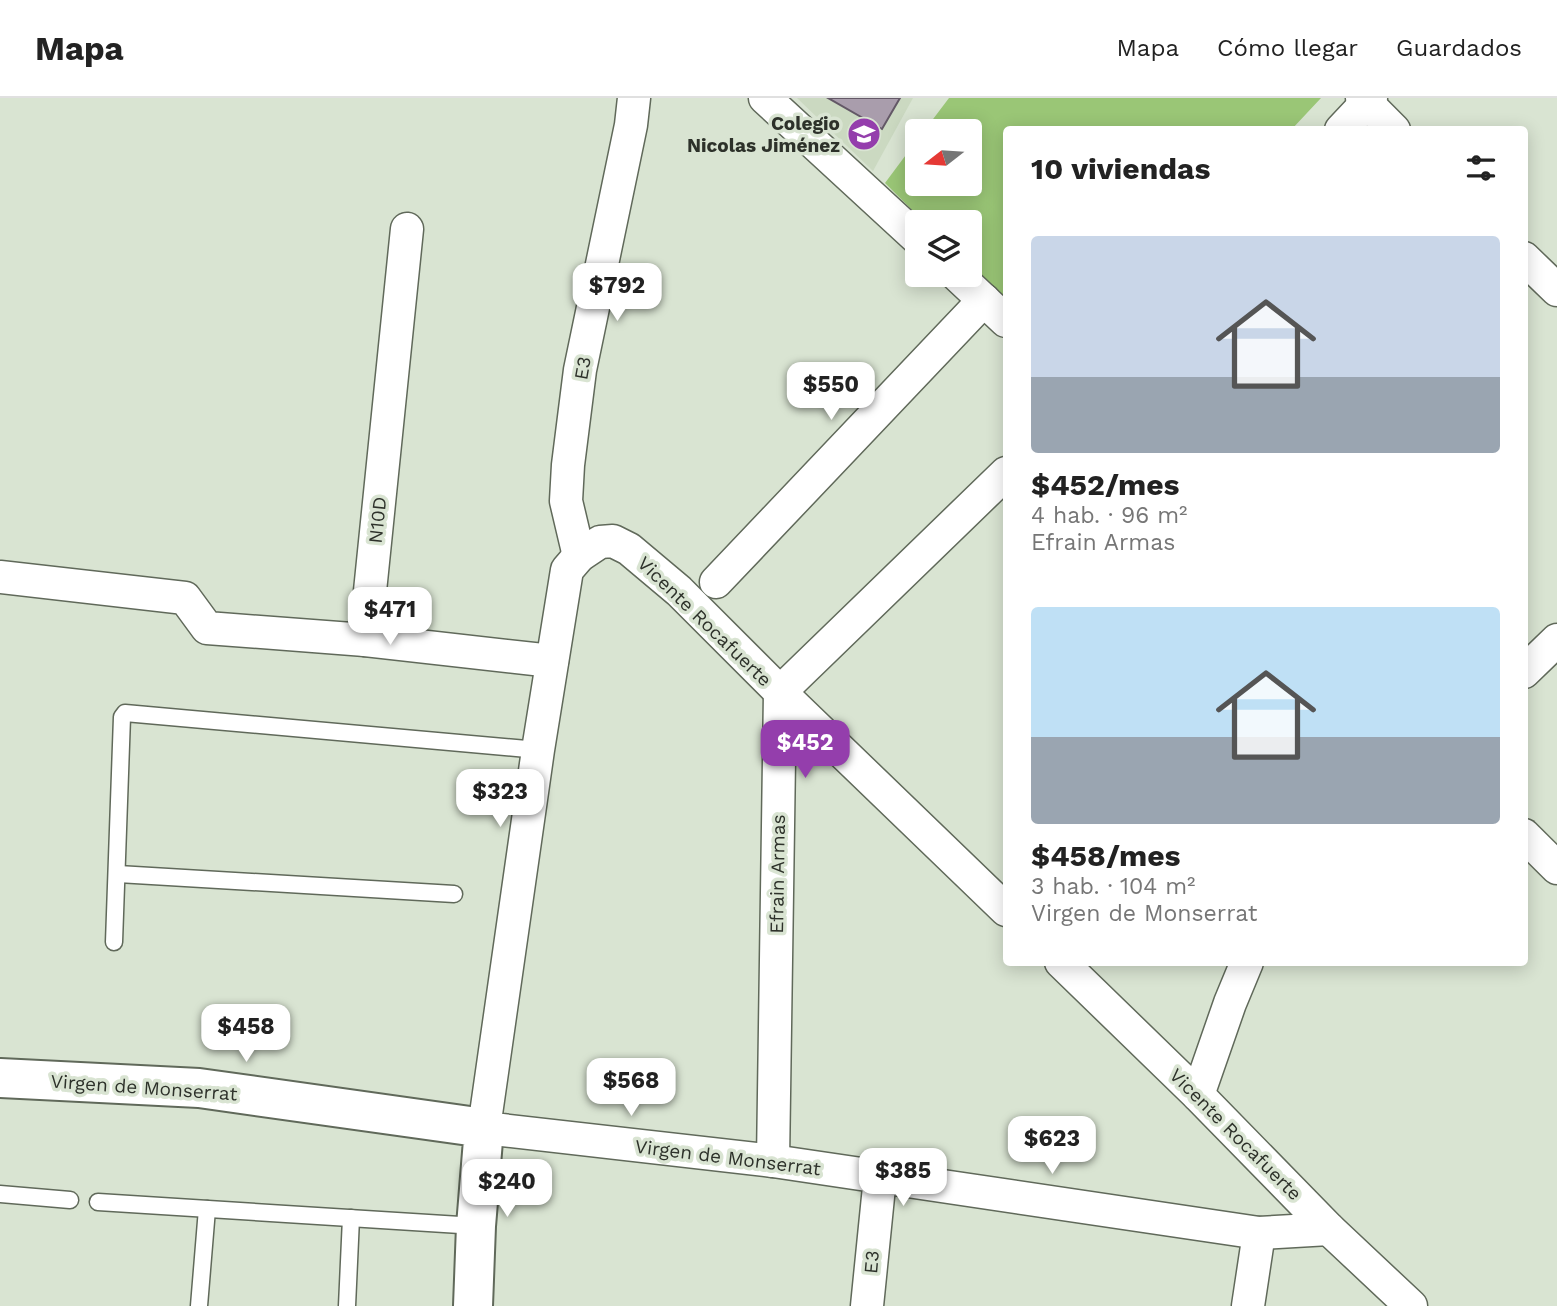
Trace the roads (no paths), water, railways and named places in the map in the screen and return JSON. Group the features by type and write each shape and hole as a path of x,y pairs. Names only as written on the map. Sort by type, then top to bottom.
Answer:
{"street":[{"name":"E3","path":"579,556 566,501 568,465 580,370 631,125 634,98"},
{"path":"765,98 905,227"},
{"path":"1344,126 1367,100 1390,126"},
{"name":"N10D","path":"365,640 407,229"},
{"path":"1528,262 1557,290"},
{"path":"716,582 995,310 970,287"},
{"path":"780,692 1003,475"},
{"name":"Vicente Rocafuerte","path":"579,556 600,542 613,541 629,549 679,591 1003,907"},
{"path":"473,1306 484,1128 538,750 567,570 579,556"},
{"path":"0,577 186,598 207,628 365,640 552,661"},
{"path":"1528,668 1557,640"},
{"name":"Efrain Armas","path":"773,1161 780,692"},
{"path":"1528,839 1557,868"},
{"name":"Vicente Rocafuerte","path":"1065,966 1198,1095 1329,1229 1411,1306"},
{"path":"1198,1095 1245,966"},
{"name":"Virgen de Monserrat","path":"0,1078 199,1088 484,1128 773,1161 1259,1233 1329,1229"},
{"name":"E3","path":"867,1306 880,1177"},
{"path":"1248,1306 1259,1233"}],"lane":[{"path":"114,943 122,717 125,713 538,750"},
{"path":"118,874 454,894"},
{"path":"0,1194 70,1200"},
{"path":"98,1202 476,1226"},
{"path":"199,1306 207,1209"},
{"path":"347,1306 351,1218"}],"place":[{"name":"Colegio Nicolas Jiménez","path":"864,134"}]}
